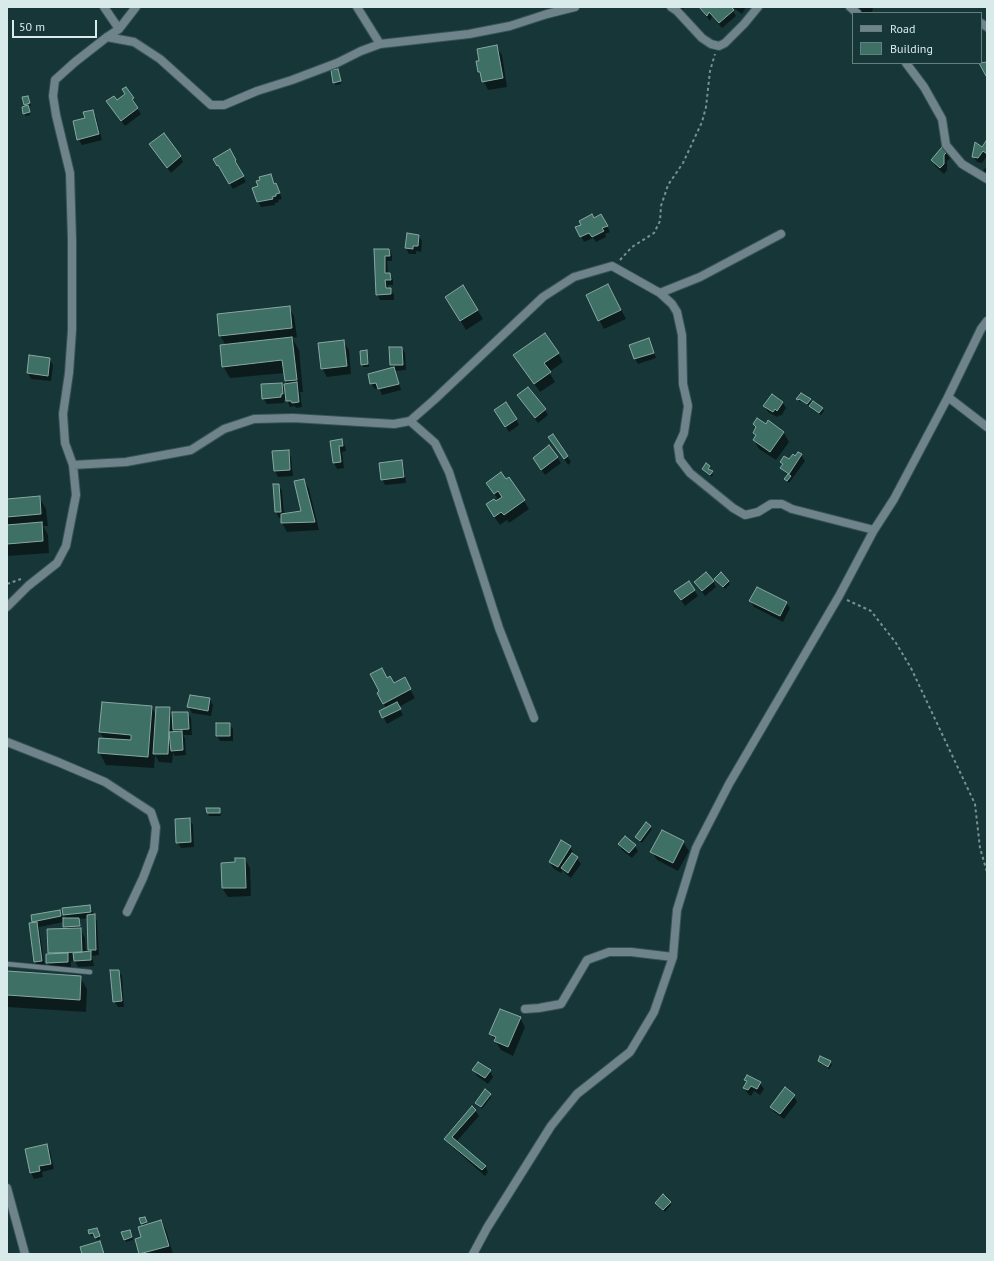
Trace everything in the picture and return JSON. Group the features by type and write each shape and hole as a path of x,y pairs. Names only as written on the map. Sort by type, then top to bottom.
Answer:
{"street":[{"path":"104,7 120,29"},
{"path":"7,607 28,586 57,563 66,546 76,495 73,466 65,443 63,414 69,373 72,330 70,173 56,115 53,96 55,80 106,37 120,29 136,7"},
{"path":"357,7 380,44"},
{"path":"106,37 134,42 160,58 211,105 224,105 257,91 337,63 361,51 380,44 469,34 503,28 575,7"},
{"path":"671,7 677,11 702,38 711,44 719,46 726,43 758,7"},
{"path":"907,64 924,87 942,119 946,145 962,164 987,179"},
{"path":"660,293 700,277 781,234"},
{"path":"73,466 126,462 191,450 224,428 254,419 293,418 394,424 410,420 434,400 543,297 574,277 612,266 660,293 672,304 677,312 680,320 682,335 683,384 688,406 684,433 678,446 680,460 690,473 745,515 758,512 771,504 782,504 792,509 874,530"},
{"path":"473,1254 487,1228 551,1126 577,1094 630,1052 654,1012 673,957 677,910 696,848 730,784 839,596 874,530 894,499 948,397 981,329 987,321"},
{"path":"948,397 987,427"},
{"path":"410,420 435,443 449,472 499,628 534,718"},
{"path":"7,742 105,782 151,812 156,826 154,849 128,912"},
{"path":"525,1008 539,1008 561,1004 587,960 609,952 631,952 673,957"},
{"path":"7,1188 25,1254"}],"lane":[{"path":"7,964 90,972"}],"path":[{"path":"612,266 632,247 654,233 660,221 661,206 668,185 683,163 702,122 706,107 713,56 719,46"},
{"path":"839,596 871,611 896,643 911,668 924,698 945,737 975,804 980,848 987,872"}],"building":[{"path":"699,7 731,7 734,10 719,23 709,12 707,16"},
{"path":"497,45 503,78 482,82 476,61 479,61 477,49"},
{"path":"987,62 987,76 980,64 982,64 982,63"},
{"path":"338,69 341,81 333,83 331,70"},
{"path":"126,87 134,98 132,99 138,108 121,121 106,101 114,96 117,100 125,94 122,89"},
{"path":"28,96 30,103 24,105 22,97"},
{"path":"28,105 30,112 23,114 22,107"},
{"path":"93,110 99,134 77,140 73,121 85,118 83,112"},
{"path":"164,133 181,156 167,168 149,144"},
{"path":"986,141 987,154 983,151 978,158 972,157 975,142 982,147"},
{"path":"942,147 950,149 944,155 944,164 940,168 931,160"},
{"path":"230,149 244,176 229,184 213,159"},
{"path":"271,174 274,184 276,183 280,193 272,197 273,199 257,202 252,188 258,186 256,181 260,180 259,177"},
{"path":"592,214 594,218 601,214 608,226 602,228 604,231 592,237 589,233 580,237 575,227 581,225 579,221"},
{"path":"407,233 419,235 418,246 413,246 413,249 405,248"},
{"path":"374,249 389,249 390,256 385,256 385,273 390,273 391,280 385,280 386,288 391,288 391,294 376,295"},
{"path":"608,284 621,310 598,321 586,295"},
{"path":"463,285 478,310 460,321 445,297"},
{"path":"290,306 292,328 219,336 217,314"},
{"path":"545,333 559,353 544,363 551,372 534,384 513,355"},
{"path":"292,337 297,380 285,381 282,360 222,367 220,345"},
{"path":"649,338 654,353 634,359 629,345"},
{"path":"344,340 347,366 321,369 318,343"},
{"path":"389,347 402,347 403,365 390,365"},
{"path":"367,350 368,364 361,365 360,351"},
{"path":"29,355 50,358 48,376 27,373"},
{"path":"394,367 399,384 378,389 376,383 370,384 368,374"},
{"path":"297,382 299,402 292,403 291,401 286,401 284,384"},
{"path":"282,383 283,394 281,394 281,397 262,399 261,384"},
{"path":"528,387 546,409 535,418 517,395"},
{"path":"801,393 811,399 807,404 799,399 796,399"},
{"path":"772,394 783,402 777,411 775,409 773,412 763,406"},
{"path":"813,401 823,408 819,413 809,406"},
{"path":"506,402 517,419 505,427 494,410"},
{"path":"757,418 766,424 768,420 784,432 770,452 753,440 756,435 753,433 756,427 753,424"},
{"path":"553,434 568,456 564,459 548,437"},
{"path":"342,439 343,446 339,446 341,462 333,463 330,441"},
{"path":"549,445 558,457 541,470 533,458"},
{"path":"289,450 290,470 274,471 272,451"},
{"path":"798,452 802,454 789,474 780,468 783,464 780,462 784,456 789,459 793,454 795,456"},
{"path":"402,460 404,477 381,480 379,463"},
{"path":"706,463 710,466 708,469 713,471 710,475 702,469"},
{"path":"501,472 506,479 509,477 525,500 504,515 501,512 494,517 486,504 494,499 496,501 502,497 498,491 494,494 486,483"},
{"path":"788,474 791,476 787,481 784,479"},
{"path":"304,479 315,522 281,523 281,514 301,511 294,481"},
{"path":"273,484 279,484 281,512 275,512"},
{"path":"40,496 41,514 7,517 7,499"},
{"path":"42,522 43,541 7,544 7,525"},
{"path":"706,572 714,581 702,591 694,582"},
{"path":"721,572 729,581 723,587 714,579"},
{"path":"689,581 695,590 681,600 674,591"},
{"path":"757,587 787,602 780,616 749,601"},
{"path":"382,668 387,678 390,676 394,683 405,677 411,689 383,704 377,693 379,691 370,674"},
{"path":"190,695 210,698 208,711 187,707"},
{"path":"102,702 152,706 148,757 98,753 99,738 131,740 131,735 99,732"},
{"path":"397,702 401,709 382,718 379,711"},
{"path":"156,707 170,707 168,754 153,754"},
{"path":"172,712 188,712 189,729 173,730"},
{"path":"216,723 230,723 230,736 216,736"},
{"path":"182,731 183,750 171,751 169,732"},
{"path":"206,808 220,808 220,813 207,813"},
{"path":"190,818 191,842 176,843 175,819"},
{"path":"646,822 651,826 640,841 635,837"},
{"path":"662,830 684,841 673,863 650,852"},
{"path":"625,836 636,845 629,853 618,844"},
{"path":"561,840 571,846 558,867 549,862"},
{"path":"572,853 578,857 568,873 561,868"},
{"path":"235,858 245,858 246,888 222,888 221,863 235,862"},
{"path":"90,905 91,912 63,915 62,908"},
{"path":"60,910 61,916 32,922 31,915"},
{"path":"95,914 96,950 88,950 87,915"},
{"path":"63,918 79,918 80,926 63,927"},
{"path":"37,922 42,961 34,962 29,923"},
{"path":"81,928 82,952 48,953 47,929"},
{"path":"91,951 91,960 74,961 73,953"},
{"path":"68,953 68,962 46,963 46,954"},
{"path":"110,970 119,970 122,1001 113,1002"},
{"path":"7,971 81,976 80,1000 7,995"},
{"path":"500,1009 521,1017 508,1047 494,1041 496,1037 489,1034"},
{"path":"820,1056 831,1061 828,1067 818,1061"},
{"path":"478,1062 491,1070 485,1078 472,1070"},
{"path":"747,1075 761,1082 757,1089 751,1086 748,1090 743,1088 747,1081 744,1080"},
{"path":"785,1087 795,1095 780,1114 770,1107"},
{"path":"485,1089 491,1094 481,1107 475,1103"},
{"path":"472,1106 476,1110 452,1137 486,1166 482,1170 444,1139"},
{"path":"47,1144 51,1164 39,1166 40,1171 30,1173 25,1149"},
{"path":"663,1194 671,1202 663,1210 655,1203"},
{"path":"145,1217 147,1222 141,1224 139,1218"},
{"path":"161,1220 169,1246 139,1254 135,1239 141,1237 138,1227"},
{"path":"97,1228 100,1236 95,1238 93,1233 89,1234 88,1230"},
{"path":"130,1230 132,1237 124,1240 121,1232"},
{"path":"100,1241 104,1254 82,1254 80,1247"}]}
